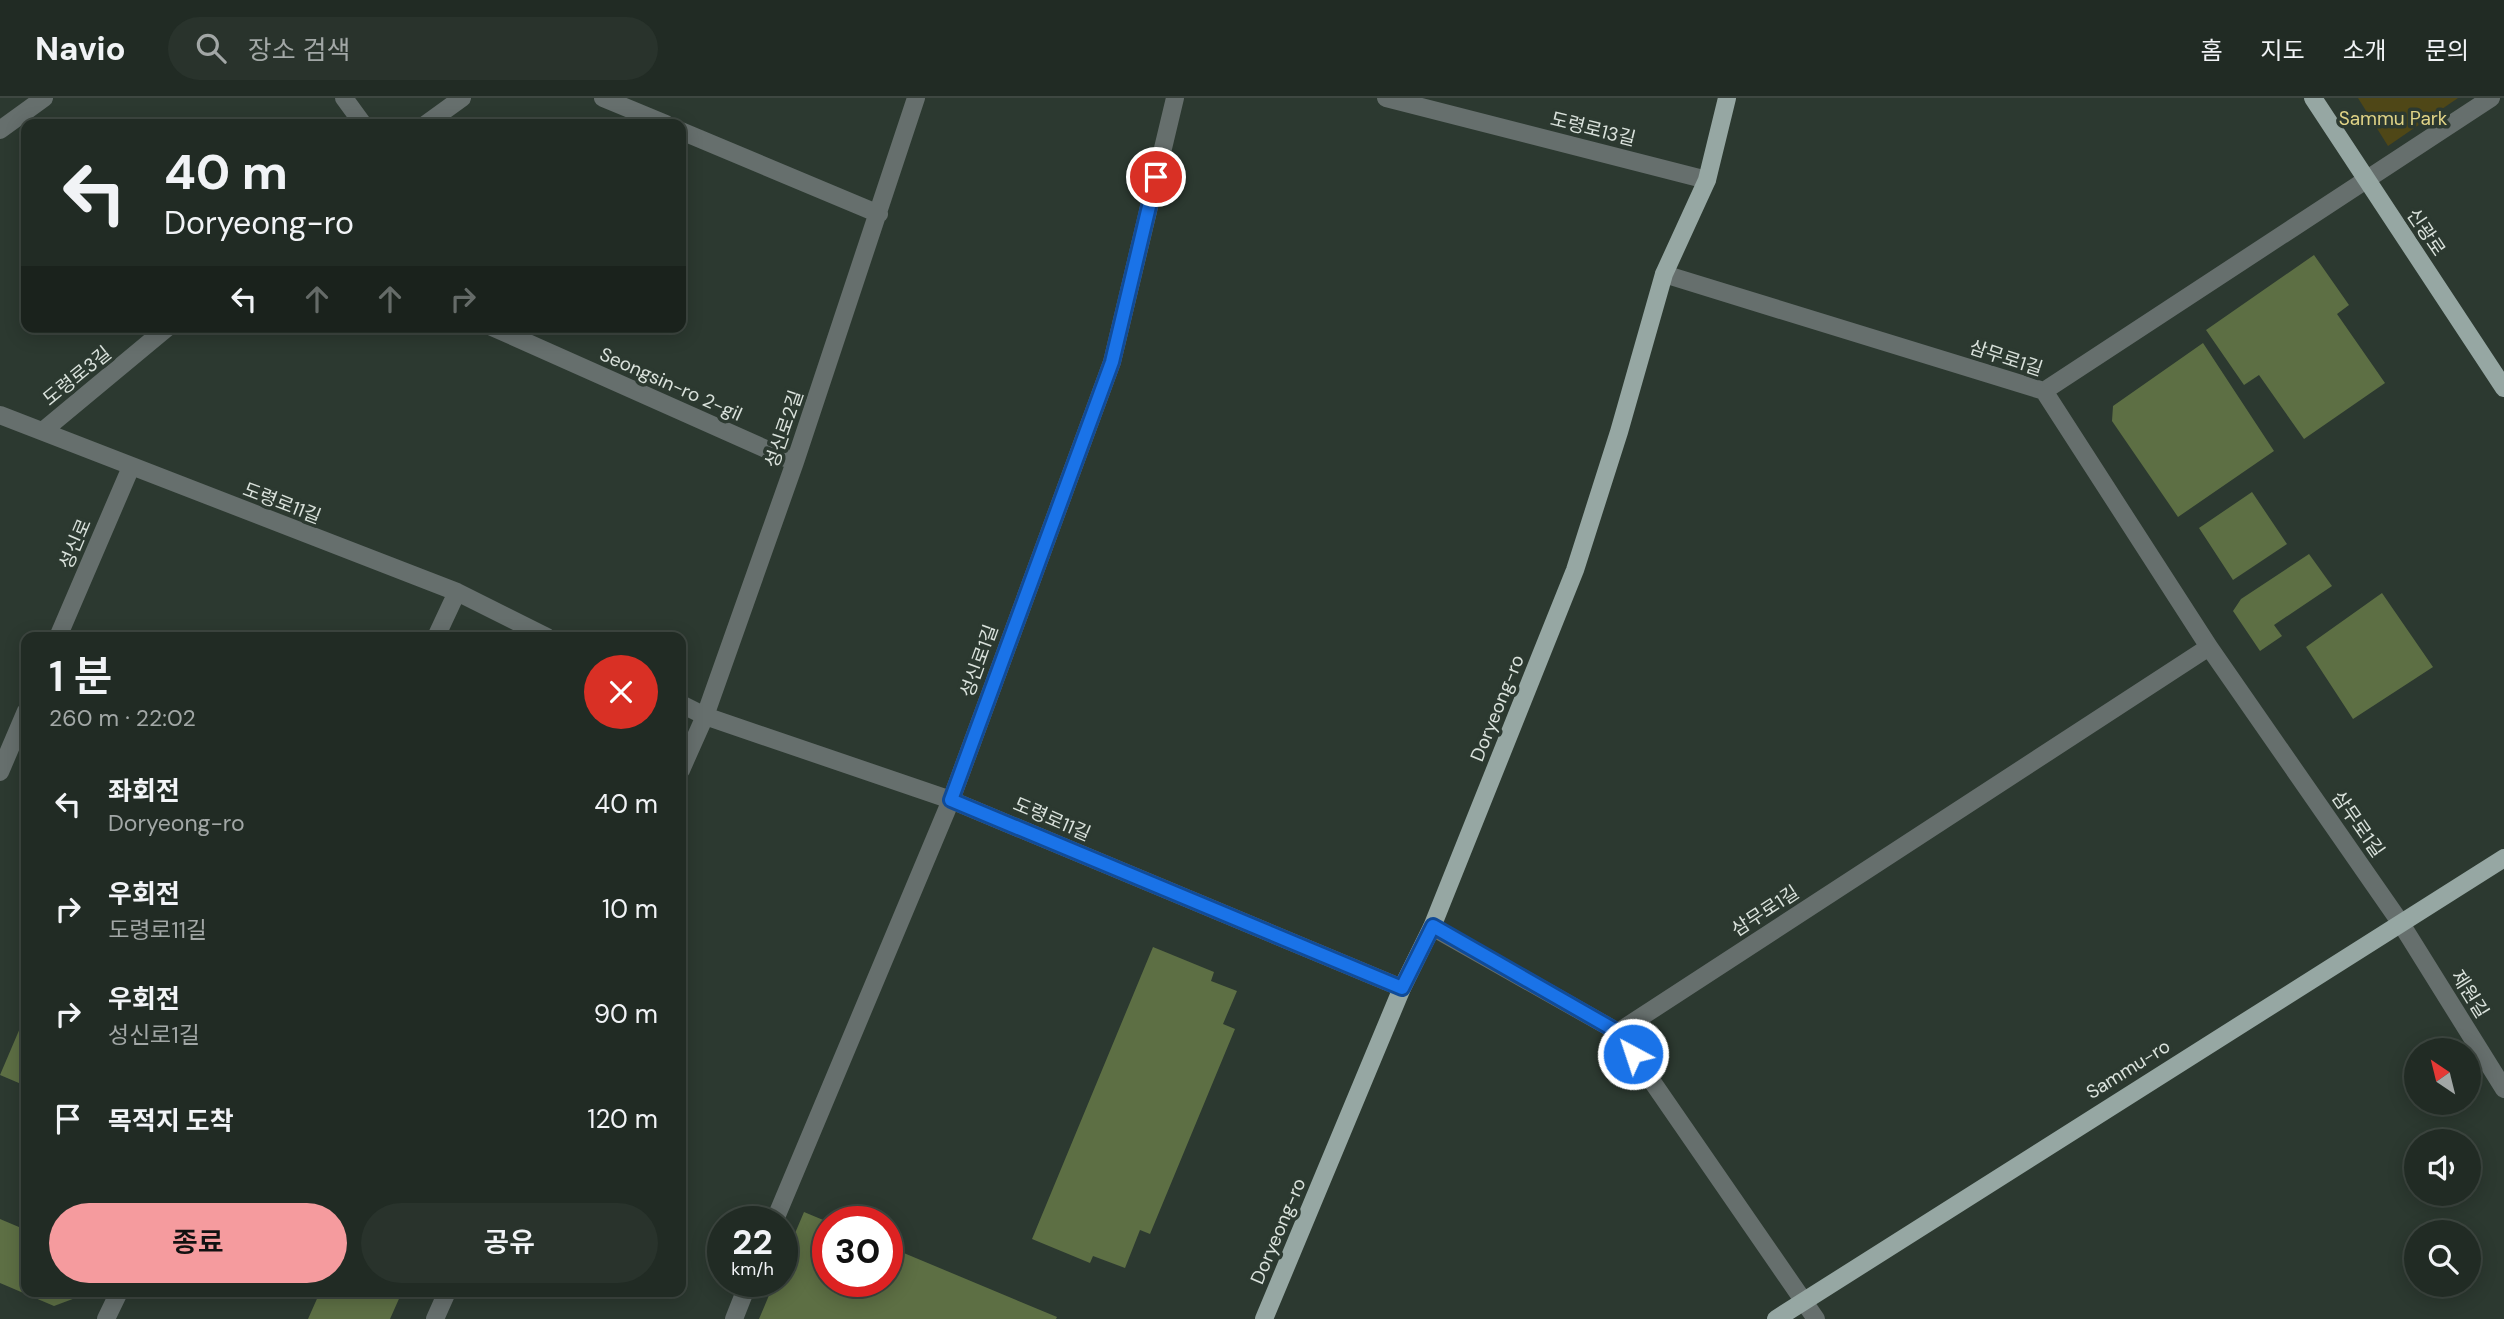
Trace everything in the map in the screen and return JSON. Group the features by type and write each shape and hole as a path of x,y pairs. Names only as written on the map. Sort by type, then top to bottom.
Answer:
{"main road":[{"name":"Doryeong-ro","path":"1264,1319 1402,988 1433,926 1575,570 1619,432 1664,274 1707,180 1727,98"},
{"name":"신광로","path":"2313,98 2504,388"},
{"name":"Sammu-ro","path":"1776,1319 2504,858"}],"street":[{"path":"0,130 44,98"},
{"path":"344,98 359,119"},
{"path":"433,119 462,98"},
{"path":"603,98 654,119"},
{"name":"성신로2길","path":"686,759 705,716 795,462 916,98"},
{"name":"성신로1길","path":"781,1206 951,800 1112,362 1175,98"},
{"name":"도령로13길","path":"1386,98 1707,180"},
{"path":"2044,391 2491,98"},
{"path":"686,133 879,214"},
{"name":"삼무로1길","path":"1664,274 2044,391 2209,647 2400,922"},
{"name":"도령로3길","path":"44,430 161,333"},
{"name":"Seongsin-ro 2-gil","path":"505,333 795,462"},
{"name":"도령로11길","path":"0,415 457,592 537,632"},
{"name":"성신로","path":"60,632 131,467"},
{"path":"438,632 457,592"},
{"name":"삼무로1길","path":"1618,1032 2209,647"},
{"name":"도령로11길","path":"686,706 705,716 951,800 1402,988"},
{"path":"0,772 21,723"},
{"name":"제원길","path":"2400,922 2504,1089"},
{"path":"1433,926 1618,1032 1816,1319"},
{"path":"106,1319 117,1297"},
{"path":"435,1319 445,1297"},
{"path":"734,1319 743,1297"}],"green space":[{"name":"Sammu Park","path":"2358,98 2458,98 2388,146"}],"building":[{"path":"2314,255 2349,305 2337,314 2385,383 2304,439 2259,375 2244,385 2206,330"},
{"path":"2203,343 2274,451 2178,517 2112,421 2113,406"},
{"path":"2252,492 2287,544 2233,580 2199,528"},
{"path":"2309,554 2332,586 2274,625 2282,636 2260,651 2233,611 2241,599"},
{"path":"2382,593 2433,667 2353,719 2306,647"},
{"path":"1153,947 1214,972 1211,981 1237,991 1223,1024 1235,1029 1150,1234 1140,1230 1125,1268 1093,1256 1090,1263 1032,1239"},
{"path":"21,1026 21,1084 0,1075"},
{"path":"804,1212 812,1215 812,1297 903,1297 903,1253 1057,1317 759,1319 768,1297 798,1297 798,1226"},
{"path":"0,1219 21,1228 21,1292 0,1283"},
{"path":"33,1297 78,1297 54,1306"},
{"path":"318,1297 400,1297 390,1319 308,1319"}],"route":[{"path":"1156,177 1112,362 951,800 1402,988 1433,926 1618,1032 1633,1054"}]}
